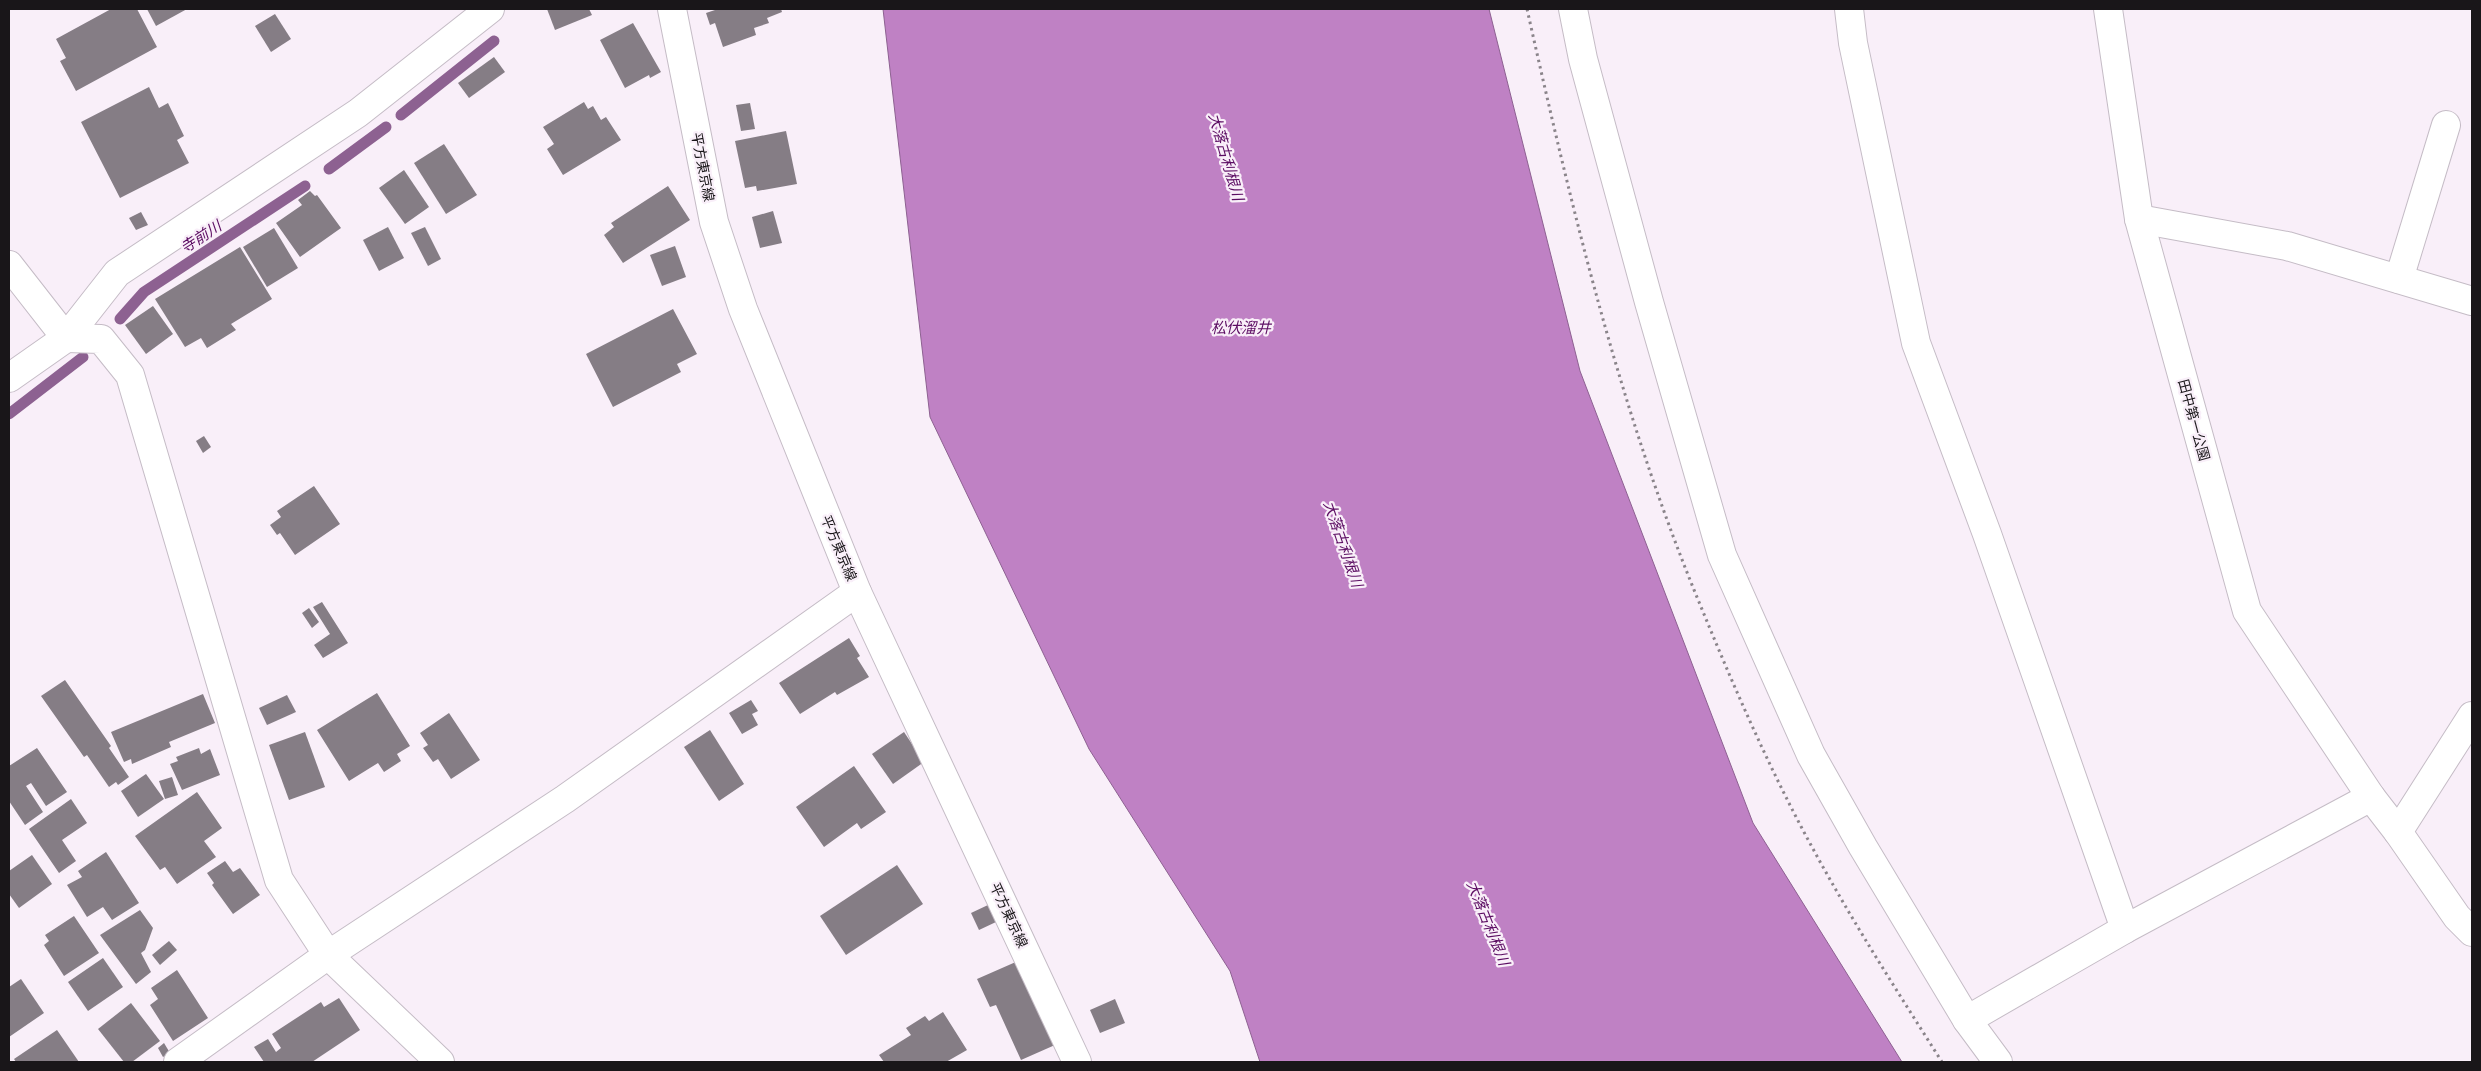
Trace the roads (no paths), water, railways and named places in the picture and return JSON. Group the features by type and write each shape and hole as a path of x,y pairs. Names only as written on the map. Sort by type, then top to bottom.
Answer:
{"street":[{"path":"9,378 66,338 117,273 358,113 490,9"},
{"name":"平方東京線","path":"672,9 714,222 743,309 806,471 858,592 1077,1062"},
{"path":"1574,9 1583,59 1644,284 1722,555 1811,755 1863,848 1967,1020 1998,1062"},
{"path":"1848,9 1853,43 1916,343 1987,534 2125,929"},
{"name":"田中第一公園","path":"2108,9 2139,219 2247,611 2371,796 2457,917 2472,932"},
{"path":"2399,279 2446,125"},
{"path":"2139,219 2288,246 2472,300"},
{"path":"9,265 66,338"},
{"path":"66,338 101,339 130,375 279,880 328,955 440,1062"},
{"path":"178,1062 328,955 565,799 858,592"},
{"path":"2398,832 2472,716"},
{"path":"1967,1020 2125,929 2371,796"}],"water":[{"name":"松伏溜井","path":"883,9 1489,9 1580,371 1753,823 1902,1062 1260,1062 1230,971 1089,749 930,417"}],"waterway":[{"name":"寺前川","path":"401,115 494,41"},
{"name":"寺前川","path":"329,169 386,127"},
{"name":"寺前川","path":"120,319 144,292 305,186"},
{"name":"寺前川","path":"9,414 83,357"}],"water label":[{"name":"大落古利根川","path":"1226,157"},
{"name":"大落古利根川","path":"1343,544"},
{"name":"大落古利根川","path":"1488,923"}]}
